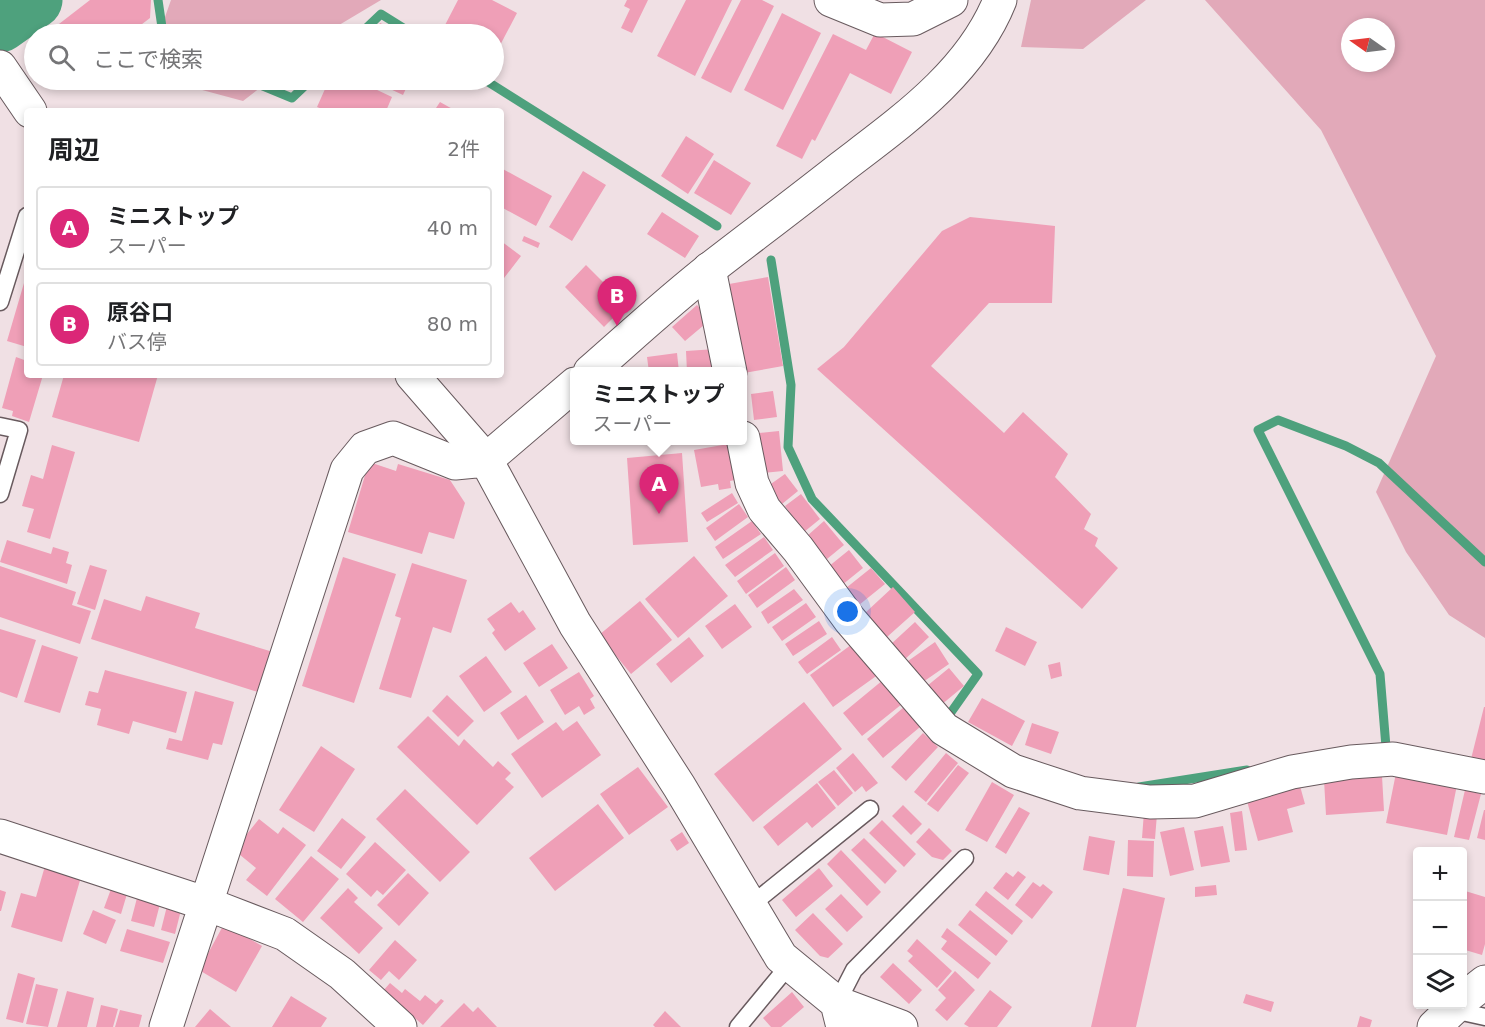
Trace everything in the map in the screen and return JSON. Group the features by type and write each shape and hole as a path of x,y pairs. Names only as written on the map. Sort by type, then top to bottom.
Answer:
{"street":[{"path":"831,0 880,20 913,19 951,0"},
{"path":"596,367 709,269 891,130 938,89 965,58 994,16 1000,0"},
{"path":"0,67 28,108"},
{"path":"709,269 729,367"},
{"path":"415,378 486,460 575,624 679,786 781,957 840,1015 901,1027"},
{"path":"166,1027 347,470 364,448 393,438 455,462 486,460 570,388"},
{"path":"744,445 752,483 764,509 798,549 850,620 944,729 1013,771 1080,793 1150,802 1195,801 1292,772 1352,762 1394,759 1485,777"},
{"path":"0,837 207,904 285,934 342,974 400,1027"},
{"path":"1452,1010 1485,982"}],"lane":[{"path":"0,302 24,226"},
{"path":"0,426 19,430 0,494"},
{"path":"751,905 870,809"},
{"path":"840,1015 854,970 966,858"},
{"path":"738,1027 790,964"},
{"path":"1452,1010 1485,1017"}],"shaded area":[{"path":"171,0 381,0 341,24 163,24"},
{"path":"1031,0 1146,0 1083,49 1021,47"},
{"path":"1205,0 1485,0 1485,638 1449,615 1406,552 1376,492 1436,356 1321,130"},
{"path":"202,90 257,90 243,101"}],"building":[{"path":"90,0 151,0 150,18 142,24 59,24"},
{"path":"458,0 492,0 517,13 504,38 504,24 446,24"},
{"path":"627,0 648,0 632,33 621,28 630,9 624,6"},
{"path":"686,0 732,0 695,76 657,56"},
{"path":"741,0 762,0 774,6 731,93 701,78"},
{"path":"782,13 821,33 783,110 744,90"},
{"path":"875,33 912,52 891,94 850,73 815,141 812,139 802,159 776,146 833,34 866,50"},
{"path":"325,90 377,90 392,97 387,108 317,107"},
{"path":"392,90 405,90 403,95"},
{"path":"440,102 451,108 436,108"},
{"path":"686,136 714,154 688,194 661,176"},
{"path":"714,160 751,183 731,215 694,193"},
{"path":"504,170 552,196 536,226 504,209"},
{"path":"583,171 606,185 572,241 549,227"},
{"path":"662,212 699,236 685,258 647,234"},
{"path":"970,217 1055,226 1052,303 989,303 931,366 1004,433 1023,412 1068,454 1055,477 1091,514 1084,529 1098,538 1095,546 1118,568 1082,609 817,369 844,347 942,231"},
{"path":"524,236 540,243 538,248 522,241"},
{"path":"504,243 521,256 504,278"},
{"path":"586,265 626,305 604,327 565,287"},
{"path":"768,277 783,366 747,372 747,367 743,367 729,284"},
{"path":"24,283 24,346 7,341"},
{"path":"697,305 710,320 685,341 672,327"},
{"path":"716,349 717,367 687,367 686,351"},
{"path":"677,353 678,367 648,367 647,357"},
{"path":"16,357 24,360 24,378 42,378 29,422 12,416 13,411 2,408"},
{"path":"63,378 157,378 139,442 52,417"},
{"path":"773,391 777,417 754,420 751,394"},
{"path":"779,431 783,471 763,473 759,433"},
{"path":"52,445 75,452 50,539 27,532 34,509 22,506 31,475 43,479"},
{"path":"734,445 740,479 730,481 731,488 719,490 718,484 701,487 694,450"},
{"path":"682,453 688,542 633,545 627,458"},
{"path":"369,462 396,471 398,464 450,480 465,503 454,539 429,532 422,554 348,532"},
{"path":"785,474 798,491 782,504 768,486"},
{"path":"732,493 738,503 707,522 701,513"},
{"path":"801,494 820,519 804,532 785,506"},
{"path":"739,504 748,517 715,541 706,528"},
{"path":"752,521 761,534 723,559 715,547"},
{"path":"824,521 844,545 827,559 807,536"},
{"path":"764,537 773,550 735,577 725,565"},
{"path":"7,540 51,554 53,547 69,552 66,563 72,565 67,584 0,562"},
{"path":"849,550 863,568 842,585 828,567"},
{"path":"775,553 784,566 746,594 737,581"},
{"path":"694,556 728,596 678,638 645,599"},
{"path":"343,557 396,574 354,703 302,686"},
{"path":"412,563 467,580 451,633 433,627 411,698 379,689 401,618 395,616"},
{"path":"90,565 107,570 95,610 77,604"},
{"path":"0,566 76,592 72,605 91,611 80,644 0,617"},
{"path":"786,567 795,580 757,608 748,595"},
{"path":"871,568 885,584 859,605 846,588"},
{"path":"893,587 915,612 887,637 865,613"},
{"path":"794,589 803,600 768,624 761,612"},
{"path":"146,596 200,613 195,628 273,652 261,693 91,639 104,599 141,611"},
{"path":"640,601 672,640 631,674 599,635"},
{"path":"511,602 519,613 523,610 536,629 505,651 492,633 495,630 487,619"},
{"path":"806,603 816,617 782,641 772,627"},
{"path":"735,604 752,627 722,649 705,626"},
{"path":"819,621 827,634 793,656 785,644"},
{"path":"915,622 929,637 904,660 890,645"},
{"path":"1006,627 1037,642 1025,666 995,651"},
{"path":"0,629 36,640 17,698 0,692"},
{"path":"689,637 704,656 671,683 656,664"},
{"path":"832,637 841,650 807,674 798,662"},
{"path":"855,642 879,674 833,707 810,675"},
{"path":"935,642 949,664 923,682 908,661"},
{"path":"552,644 568,668 539,687 523,663"},
{"path":"42,645 78,657 60,713 24,702"},
{"path":"486,656 512,692 484,712 459,676"},
{"path":"1060,662 1062,676 1051,679 1048,665"},
{"path":"949,668 964,686 941,705 927,686"},
{"path":"105,670 187,692 176,733 133,721 129,734 97,725 101,709 85,705 89,691 98,693"},
{"path":"579,672 594,696 590,699 595,708 584,715 579,706 565,715 550,690"},
{"path":"883,680 902,704 862,736 843,713"},
{"path":"195,691 234,702 222,745 213,743 208,760 166,749 169,738 182,741"},
{"path":"447,695 474,721 458,737 432,711"},
{"path":"526,695 544,722 518,740 500,713"},
{"path":"982,698 1025,721 1012,746 968,722"},
{"path":"804,702 842,749 753,822 714,774"},
{"path":"904,707 920,727 883,758 867,739"},
{"path":"1485,707 1485,763 1471,759"},
{"path":"428,716 459,746 464,739 493,767 498,761 511,773 505,779 514,787 477,825 397,747"},
{"path":"577,721 601,755 542,798 511,754 556,722 563,731"},
{"path":"1032,723 1059,732 1051,754 1025,745"},
{"path":"923,733 938,747 906,781 891,767"},
{"path":"321,746 355,769 314,832 279,810"},
{"path":"853,753 878,783 866,792 862,786 855,792 836,768"},
{"path":"946,753 958,763 926,802 914,792"},
{"path":"958,765 969,773 938,812 927,804"},
{"path":"638,767 668,807 629,835 600,794"},
{"path":"834,770 853,793 838,806 818,782"},
{"path":"1396,773 1457,785 1447,835 1386,823"},
{"path":"1382,776 1384,811 1326,815 1324,780"},
{"path":"992,782 1014,795 987,842 965,830"},
{"path":"817,783 836,808 812,828 807,822 778,846 763,827"},
{"path":"1300,786 1305,804 1287,809 1293,832 1258,841 1247,801"},
{"path":"405,789 470,852 440,882 376,819"},
{"path":"1465,790 1481,794 1469,840 1454,837"},
{"path":"598,804 624,838 555,891 529,858"},
{"path":"903,805 922,824 911,835 892,816"},
{"path":"1019,807 1030,813 1006,854 995,847"},
{"path":"1485,810 1485,840 1477,838"},
{"path":"1242,811 1247,850 1235,851 1230,813"},
{"path":"1144,812 1157,814 1155,839 1142,838"},
{"path":"342,818 366,837 341,869 317,851"},
{"path":"259,819 278,834 283,827 306,845 267,896 246,880 256,868 234,850"},
{"path":"882,820 916,854 904,867 869,833"},
{"path":"1223,826 1230,862 1201,867 1194,831"},
{"path":"1184,827 1194,870 1170,876 1160,832"},
{"path":"929,828 952,851 943,860 932,857 916,842"},
{"path":"682,832 689,843 677,851 670,840"},
{"path":"1089,836 1115,841 1109,875 1083,870"},
{"path":"864,838 897,871 885,884 851,850"},
{"path":"1128,840 1154,841 1153,877 1127,876"},
{"path":"375,842 406,870 383,895 377,890 371,897 346,874"},
{"path":"841,850 881,892 867,906 827,864"},
{"path":"311,856 339,879 303,922 275,899"},
{"path":"45,866 81,877 62,942 11,927 21,893 36,897"},
{"path":"819,868 833,886 796,917 782,900"},
{"path":"1018,871 1026,877 1008,900 993,888 1006,872 1013,877"},
{"path":"408,873 429,893 399,926 377,905"},
{"path":"1033,882 1040,887 1043,884 1053,892 1032,919 1015,905"},
{"path":"1216,885 1217,895 1195,897 1195,887"},
{"path":"348,888 358,898 354,902 383,928 359,954 320,918"},
{"path":"1123,888 1165,898 1136,1027 1091,1027"},
{"path":"111,889 127,894 121,914 104,908"},
{"path":"0,890 6,892 1,911 0,911"},
{"path":"986,891 1023,921 1012,935 975,905"},
{"path":"1467,892 1485,897 1485,944 1482,955 1467,950"},
{"path":"841,894 863,917 847,932 825,909"},
{"path":"137,898 160,904 154,927 131,921"},
{"path":"167,906 181,910 175,934 161,930"},
{"path":"93,910 116,920 106,944 83,934"},
{"path":"970,910 1008,941 996,956 958,925"},
{"path":"813,913 843,944 828,958 820,956 795,930"},
{"path":"224,924 262,946 236,992 199,970"},
{"path":"947,928 991,963 978,979 941,949 947,941 941,937"},
{"path":"127,929 170,942 163,963 120,951"},
{"path":"917,939 952,971 937,988 908,961 913,956 907,951"},
{"path":"395,940 417,960 399,980 389,971 381,980 369,970"},
{"path":"893,963 922,990 909,1004 880,977"},
{"path":"955,971 975,990 947,1021 935,1010 946,998 938,990"},
{"path":"18,973 35,978 23,1023 6,1019"},
{"path":"390,983 402,993 405,989 420,1001 425,995 436,1004 441,999 444,1001 423,1025 383,991"},
{"path":"36,984 58,989 48,1027 26,1024"},
{"path":"990,990 1012,1007 997,1027 969,1027 964,1024"},
{"path":"67,991 94,998 87,1027 57,1027"},
{"path":"792,992 804,1007 781,1027 771,1027 763,1018"},
{"path":"1246,994 1274,1002 1271,1012 1243,1003"},
{"path":"291,996 327,1018 321,1027 272,1027"},
{"path":"464,1003 473,1012 478,1007 497,1027 440,1027"},
{"path":"101,1005 118,1009 113,1027 96,1027"},
{"path":"210,1009 231,1027 195,1027"},
{"path":"120,1010 142,1015 139,1027 115,1027"},
{"path":"665,1011 681,1027 655,1027 653,1025"},
{"path":"1360,1016 1372,1020 1370,1027 1357,1027"}],"waterway":[{"path":"0,24 34,0"},
{"path":"158,0 162,24"},
{"path":"370,24 381,14 397,24"},
{"path":"272,90 292,98 300,90"},
{"path":"501,90 717,226"},
{"path":"771,260 791,385 788,447 812,499 978,674 947,718"},
{"path":"1379,748 1386,747 1380,674 1258,430 1278,420 1346,446 1379,463 1485,562"},
{"path":"1139,787 1247,770"}],"place":[{"name":"原谷口","path":"617,326"},
{"name":"ミニストップ","path":"659,514"}]}
